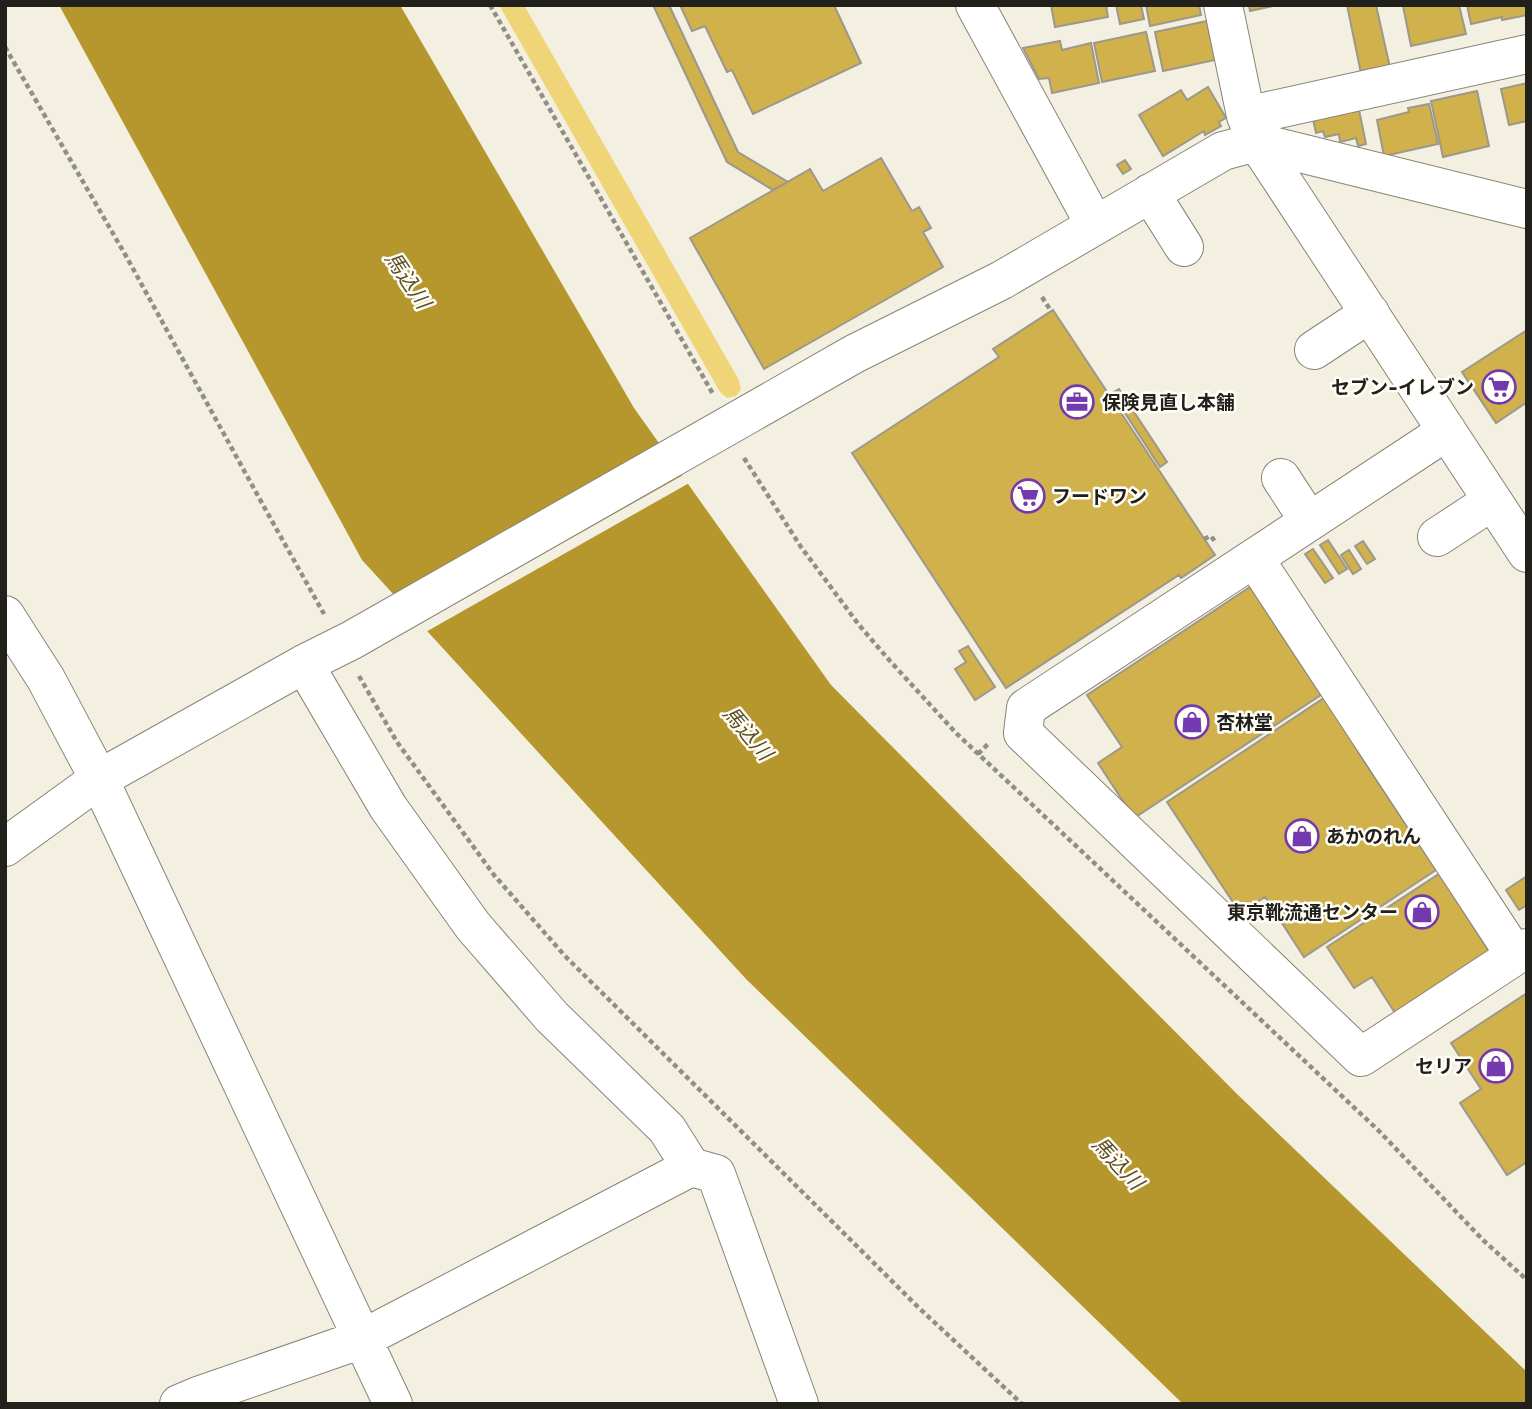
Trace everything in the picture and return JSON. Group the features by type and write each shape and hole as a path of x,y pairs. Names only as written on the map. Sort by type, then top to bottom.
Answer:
{"street":[{"path":"975,5 1095,225"},
{"path":"1223,5 1252,130 1527,553"},
{"path":"1252,130 1527,54"},
{"path":"5,847 99,779 304,664 347,643 715,415 854,354 1002,280 1223,151 1249,144 1252,130"},
{"path":"1252,130 1290,150 1527,209"},
{"path":"1150,192 1184,247"},
{"path":"1314,350 1370,313"},
{"path":"1254,558 1521,952 1362,1057 1023,733 1026,708 1447,431"},
{"path":"1281,478 1309,522"},
{"path":"1437,537 1492,501"},
{"path":"5,615 46,678 99,779 393,1404"},
{"path":"304,664 388,807 473,926 552,1017 667,1129 691,1167 716,1174 799,1404"},
{"path":"179,1404 362,1339 691,1167"}],"path":[{"path":"490,5 715,415"},
{"path":"5,47 126,256 262,505 347,643 397,742 494,876 565,956 919,1307 1022,1404"}],"shaded area":[{"path":"499,5 524,5 739,380 741,390 736,396 727,398 720,392"}],"water":[{"name":"馬込川","path":"59,5 400,5 634,408 831,685 1237,1094 1527,1372 1527,1404 1183,1404 746,979 362,560"}],"pier":[{"path":"685,474 691,482 424,633 417,625"}],"building":[{"path":"653,5 669,5 738,152 788,182 773,190 727,162"},
{"path":"680,5 834,5 861,63 753,114 732,70 727,72 705,26 692,31"},
{"path":"1051,5 1106,5 1108,17 1055,27"},
{"path":"1116,5 1141,5 1144,19 1120,24"},
{"path":"1146,5 1199,5 1201,15 1150,26"},
{"path":"1249,5 1278,5 1250,11"},
{"path":"1347,5 1376,5 1391,72 1362,78"},
{"path":"1459,5 1466,34 1411,46 1403,6"},
{"path":"1467,5 1526,5 1527,15 1471,24"},
{"path":"1207,21 1215,60 1163,71 1155,32"},
{"path":"1146,32 1155,71 1102,82 1094,43"},
{"path":"1060,41 1062,50 1091,43 1099,83 1052,93 1049,78 1039,79 1023,48"},
{"path":"1527,83 1527,121 1509,125 1501,89"},
{"path":"1208,87 1226,118 1219,122 1221,126 1205,135 1204,131 1163,156 1139,115 1181,90 1187,100"},
{"path":"1477,91 1489,146 1443,157 1431,101"},
{"path":"1429,104 1438,144 1384,156 1377,120 1409,112 1408,108"},
{"path":"1358,105 1366,144 1358,146 1356,138 1340,142 1339,134 1325,137 1323,131 1316,133 1312,115"},
{"path":"881,158 912,211 919,207 931,228 923,232 943,267 764,369 690,238 810,169 823,191"},
{"path":"1125,160 1131,169 1123,174 1117,165"},
{"name":"フードワン","path":"1053,310 1215,555 1181,578 1179,575 1006,688 852,453 999,357 993,349"},
{"name":"セブン-イレブン","path":"1527,330 1527,402 1496,423 1462,372"},
{"path":"1119,389 1167,462 1160,467 1112,393"},
{"path":"1328,540 1347,569 1339,574 1320,545"},
{"path":"1363,541 1375,559 1367,564 1355,546"},
{"path":"1313,549 1333,578 1325,583 1305,554"},
{"path":"1349,550 1361,569 1353,574 1341,555"},
{"name":"杏林堂","path":"1250,587 1321,695 1134,818 1098,763 1122,747 1087,695"},
{"path":"968,646 995,687 975,700 955,669 966,662 959,651"},
{"name":"あかのれん","path":"1327,696 1362,750 1358,752 1436,870 1304,957 1265,897 1240,913 1167,802"},
{"name":"東京靴流通センター","path":"1439,874 1491,954 1397,1016 1372,977 1354,988 1327,947"},
{"path":"1527,876 1527,905 1519,910 1506,890"},
{"name":"セリア","path":"1527,993 1527,1162 1507,1175 1460,1103 1481,1089 1451,1043"}],"place":[{"name":"セブン-イレブン","path":"1499,387"},
{"name":"保険見直し本舗","path":"1077,402"},
{"name":"フードワン","path":"1028,496"},
{"name":"杏林堂","path":"1192,722"},
{"name":"あかのれん","path":"1302,836"},
{"name":"東京靴流通センター","path":"1422,912"},
{"name":"セリア","path":"1496,1066"}]}
